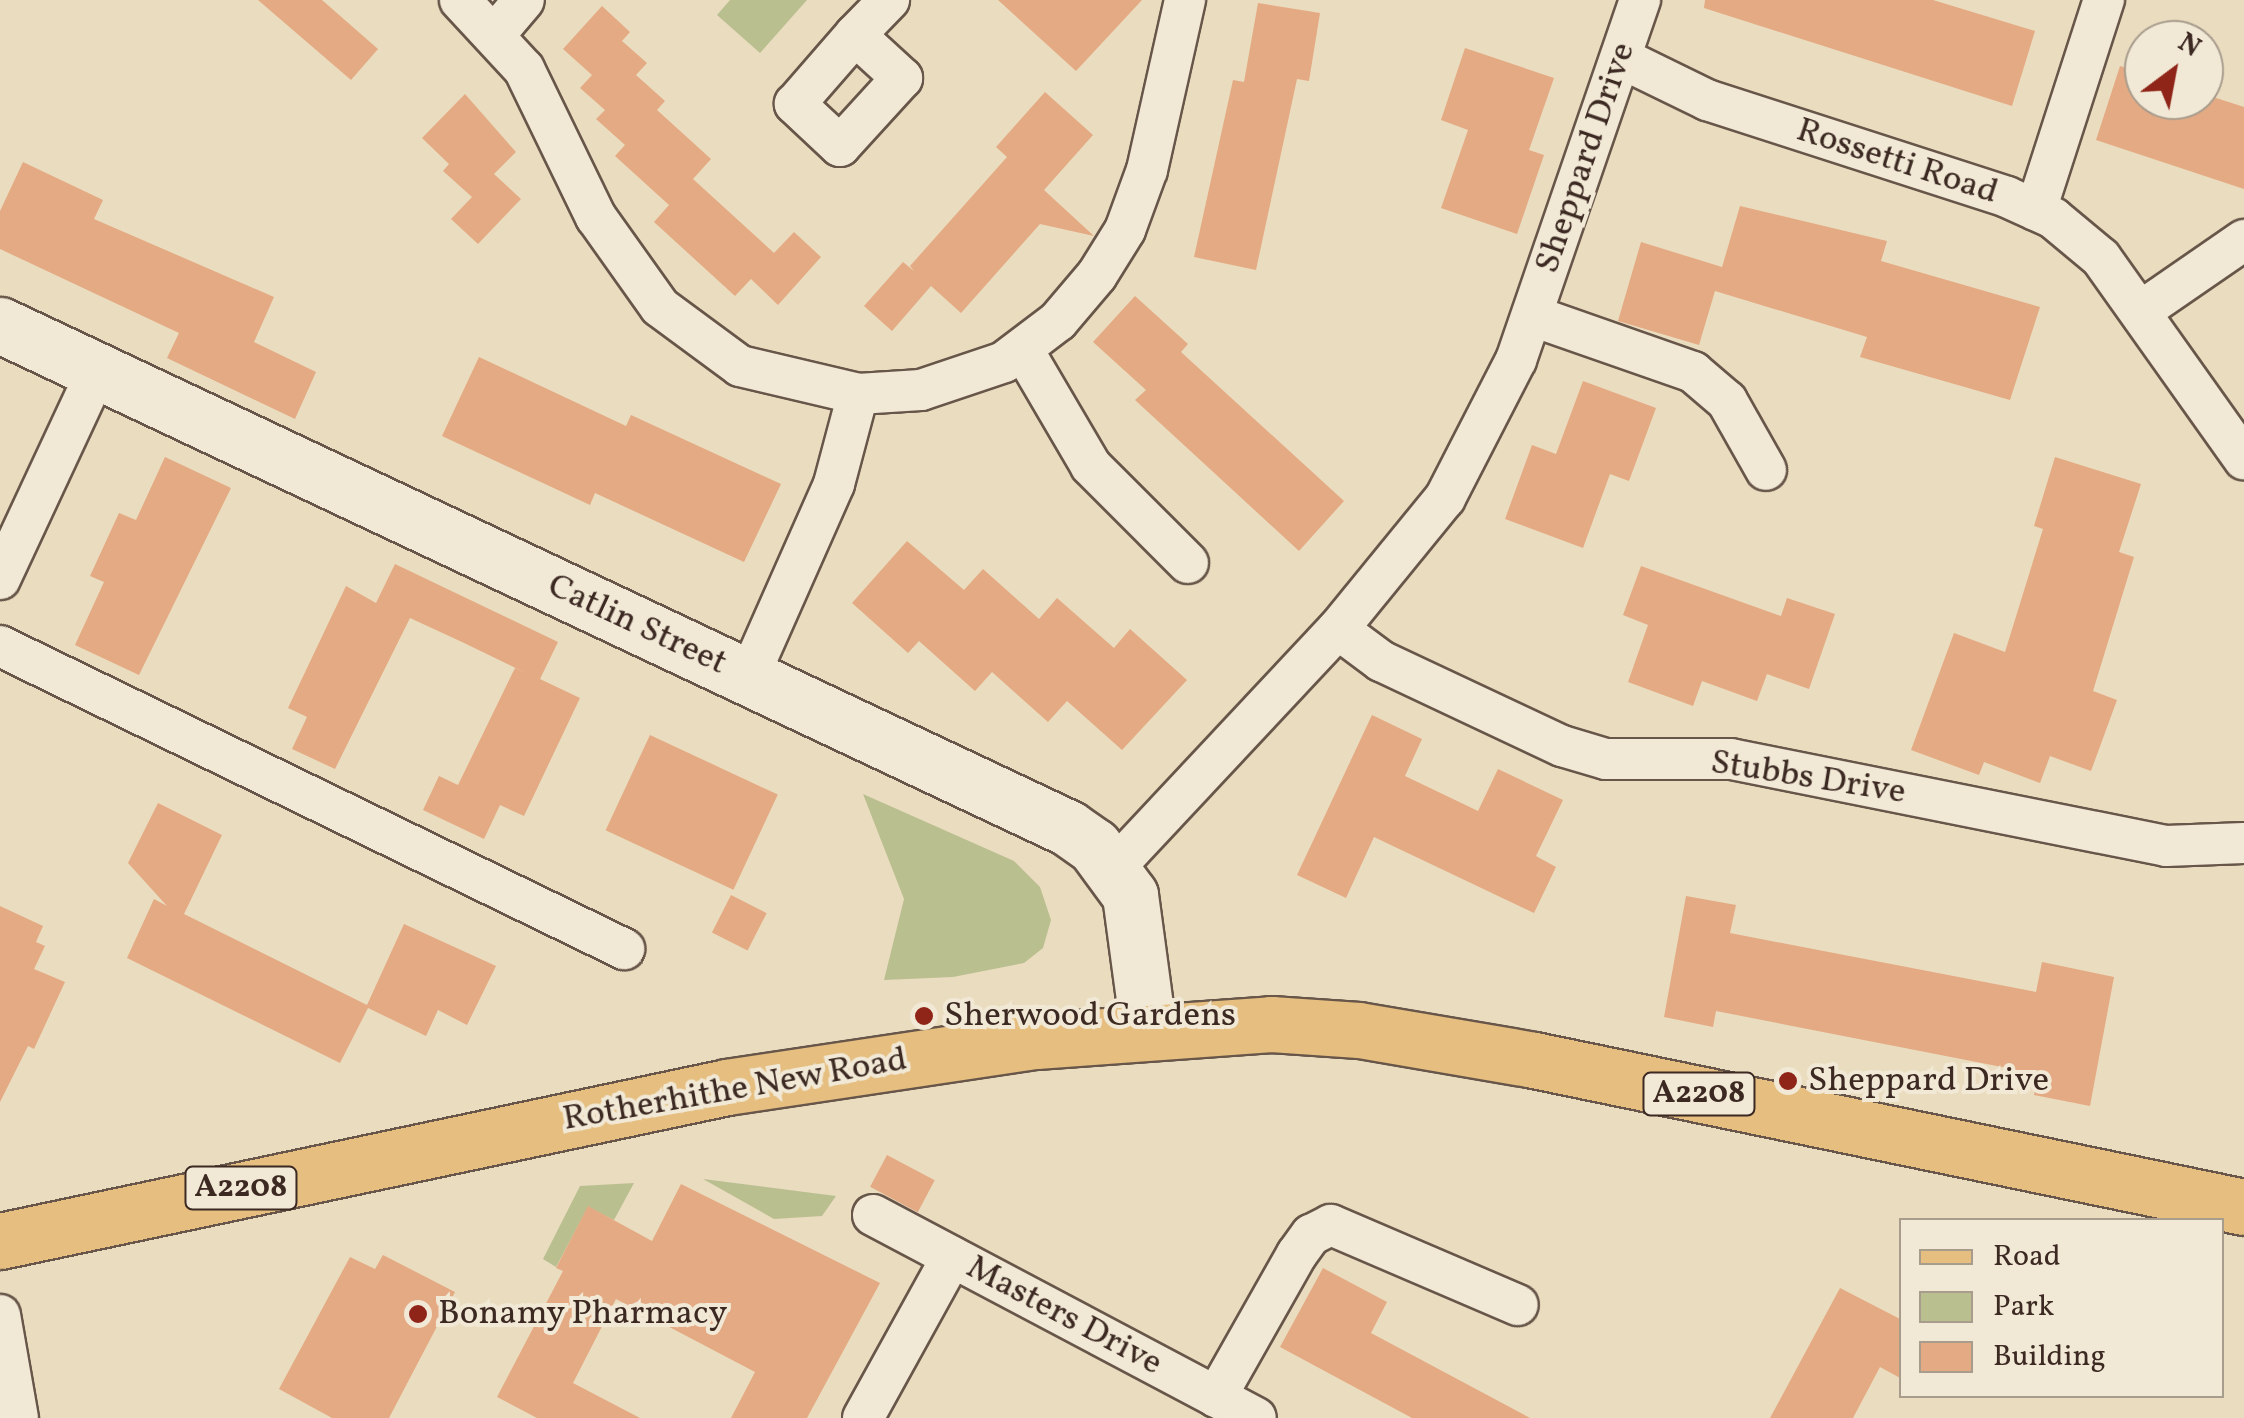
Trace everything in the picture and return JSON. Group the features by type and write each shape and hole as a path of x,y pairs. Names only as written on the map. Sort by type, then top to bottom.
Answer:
{"main road":[{"name":"Catlin Street","path":"0,326 1037,811 1094,846 1114,868 1138,920 1148,1028"},
{"name":"Rotherhithe New Road","path":"0,1241 728,1088 1148,1028 1314,1025 1407,1038 2244,1206"}],"street":[{"path":"460,0 496,32 530,80 596,217 660,307 740,366 858,394 921,390 1024,350 1075,302 1125,230 1158,128 1185,0"},
{"path":"496,32 524,0"},
{"path":"855,35 889,0"},
{"name":"Sheppard Drive","path":"1114,868 1338,629 1445,498 1488,419 1532,316 1640,0"},
{"path":"2036,210 2104,0"},
{"name":"Rossetti Road","path":"1621,58 1707,100 2036,210 2101,258 2244,459"},
{"path":"2141,312 2244,240"},
{"name":"Sheppard Drive","path":"1532,316 1693,372 1728,401 1766,470"},
{"path":"1024,350 1090,466 1188,563"},
{"path":"0,578 96,373"},
{"path":"749,676 834,484 858,394"},
{"name":"Stubbs Drive","path":"1338,629 1381,660 1562,746 1606,759 1730,760 2166,846 2244,843"},
{"path":"0,646 624,949"},
{"name":"Masters Drive","path":"873,1215 1256,1418"},
{"path":"1216,1397 1304,1244 1331,1225 1518,1305"},
{"path":"863,1418 952,1257"},
{"path":"0,1315 18,1418"}],"green space":[{"path":"730,0 807,0 760,53 717,15"},
{"path":"863,794 1014,861 1040,887 1051,920 1043,948 1024,963 953,977 884,980 904,899"},
{"path":"703,1179 836,1196 822,1216 774,1219"},
{"path":"634,1183 614,1220 588,1207 556,1267 543,1259 580,1186"}],"building":[{"path":"258,0 322,0 378,49 351,80"},
{"path":"998,0 1142,0 1076,71"},
{"path":"1705,0 1933,0 2035,31 2012,106 1704,8"},
{"path":"1258,3 1320,13 1309,81 1297,79 1256,270 1194,257 1233,80 1244,82"},
{"path":"602,6 630,32 622,41 647,63 636,75 665,101 657,110 711,159 693,179 774,253 794,232 821,257 778,305 751,279 735,296 654,222 669,205 615,156 625,145 596,119 605,110 580,88 592,75 563,49"},
{"path":"1465,48 1554,78 1529,150 1544,155 1517,234 1441,208 1468,130 1441,120"},
{"path":"2120,66 2124,67 2124,120 2224,120 2224,100 2244,107 2244,189 2096,140"},
{"path":"1045,92 1093,135 1044,190 1094,236 1040,224 961,313 931,286 892,331 864,306 903,262 914,271 910,266 1007,157 996,147"},
{"path":"465,94 516,152 494,174 521,199 478,244 451,219 472,197 443,171 449,164 422,138"},
{"path":"23,162 103,200 94,219 274,297 254,342 316,372 295,419 167,358 179,333 0,249 0,211"},
{"path":"1740,206 1887,241 1881,261 2040,307 2010,400 1860,357 1867,337 1715,291 1699,345 1618,321 1641,242 1722,267 1720,274"},
{"path":"1135,296 1188,344 1181,352 1344,501 1299,551 1135,400 1146,390 1093,342"},
{"path":"479,357 626,426 631,415 781,484 744,562 595,493 590,505 442,436"},
{"path":"1583,381 1656,408 1629,481 1610,474 1583,548 1505,519 1532,445 1556,454"},
{"path":"165,457 231,488 139,675 75,645 104,582 90,576 119,513 136,520"},
{"path":"2055,457 2141,484 2119,552 2134,557 2093,691 2117,700 2091,771 2050,756 2040,783 1984,762 1979,775 1911,750 1954,633 2005,652 2043,529 2034,526"},
{"path":"907,541 964,590 983,569 1039,619 1057,598 1114,648 1130,629 1187,680 1122,750 1067,701 1048,722 992,672 975,691 919,641 908,653 852,603"},
{"path":"395,564 558,642 540,679 580,698 524,816 500,805 484,839 423,810 439,776 458,785 515,668 526,673 462,642 410,618 335,769 292,749 307,717 288,708 346,586 376,603"},
{"path":"1641,566 1781,616 1787,598 1835,614 1809,689 1767,674 1757,701 1702,681 1693,706 1628,682 1648,625 1623,615"},
{"path":"1372,715 1422,739 1405,776 1478,811 1498,769 1563,800 1536,856 1556,867 1534,913 1374,837 1346,898 1297,875"},
{"path":"650,735 778,795 733,890 606,830"},
{"path":"158,803 222,835 184,914 367,1005 404,924 496,966 467,1025 438,1010 426,1036 368,1008 340,1063 127,958 154,899 167,906 128,863"},
{"path":"731,895 767,913 748,951 712,932"},
{"path":"1686,896 1736,905 1730,933 2036,992 2042,962 2114,977 2090,1106 2034,1095 2038,1074 1716,1011 1713,1027 1664,1017"},
{"path":"0,906 43,926 36,942 45,946 34,969 65,982 34,1049 28,1046 0,1102"},
{"path":"887,1155 935,1180 918,1212 870,1187"},
{"path":"681,1184 880,1283 807,1418 731,1418 755,1372 616,1299 573,1383 640,1418 537,1418 497,1397 563,1271 556,1268 588,1206 652,1241"},
{"path":"383,1255 455,1292 389,1418 332,1418 279,1389 350,1257 375,1269"},
{"path":"1323,1268 1387,1302 1371,1333 1530,1418 1412,1418 1280,1347"},
{"path":"1840,1288 1899,1318 1899,1377 1880,1367 1853,1418 1770,1418"}],"place":[{"name":"Sherwood Gardens","path":"924,1016"},
{"name":"Sheppard Drive","path":"1788,1081"},
{"name":"Bonamy Pharmacy","path":"418,1314"}]}
